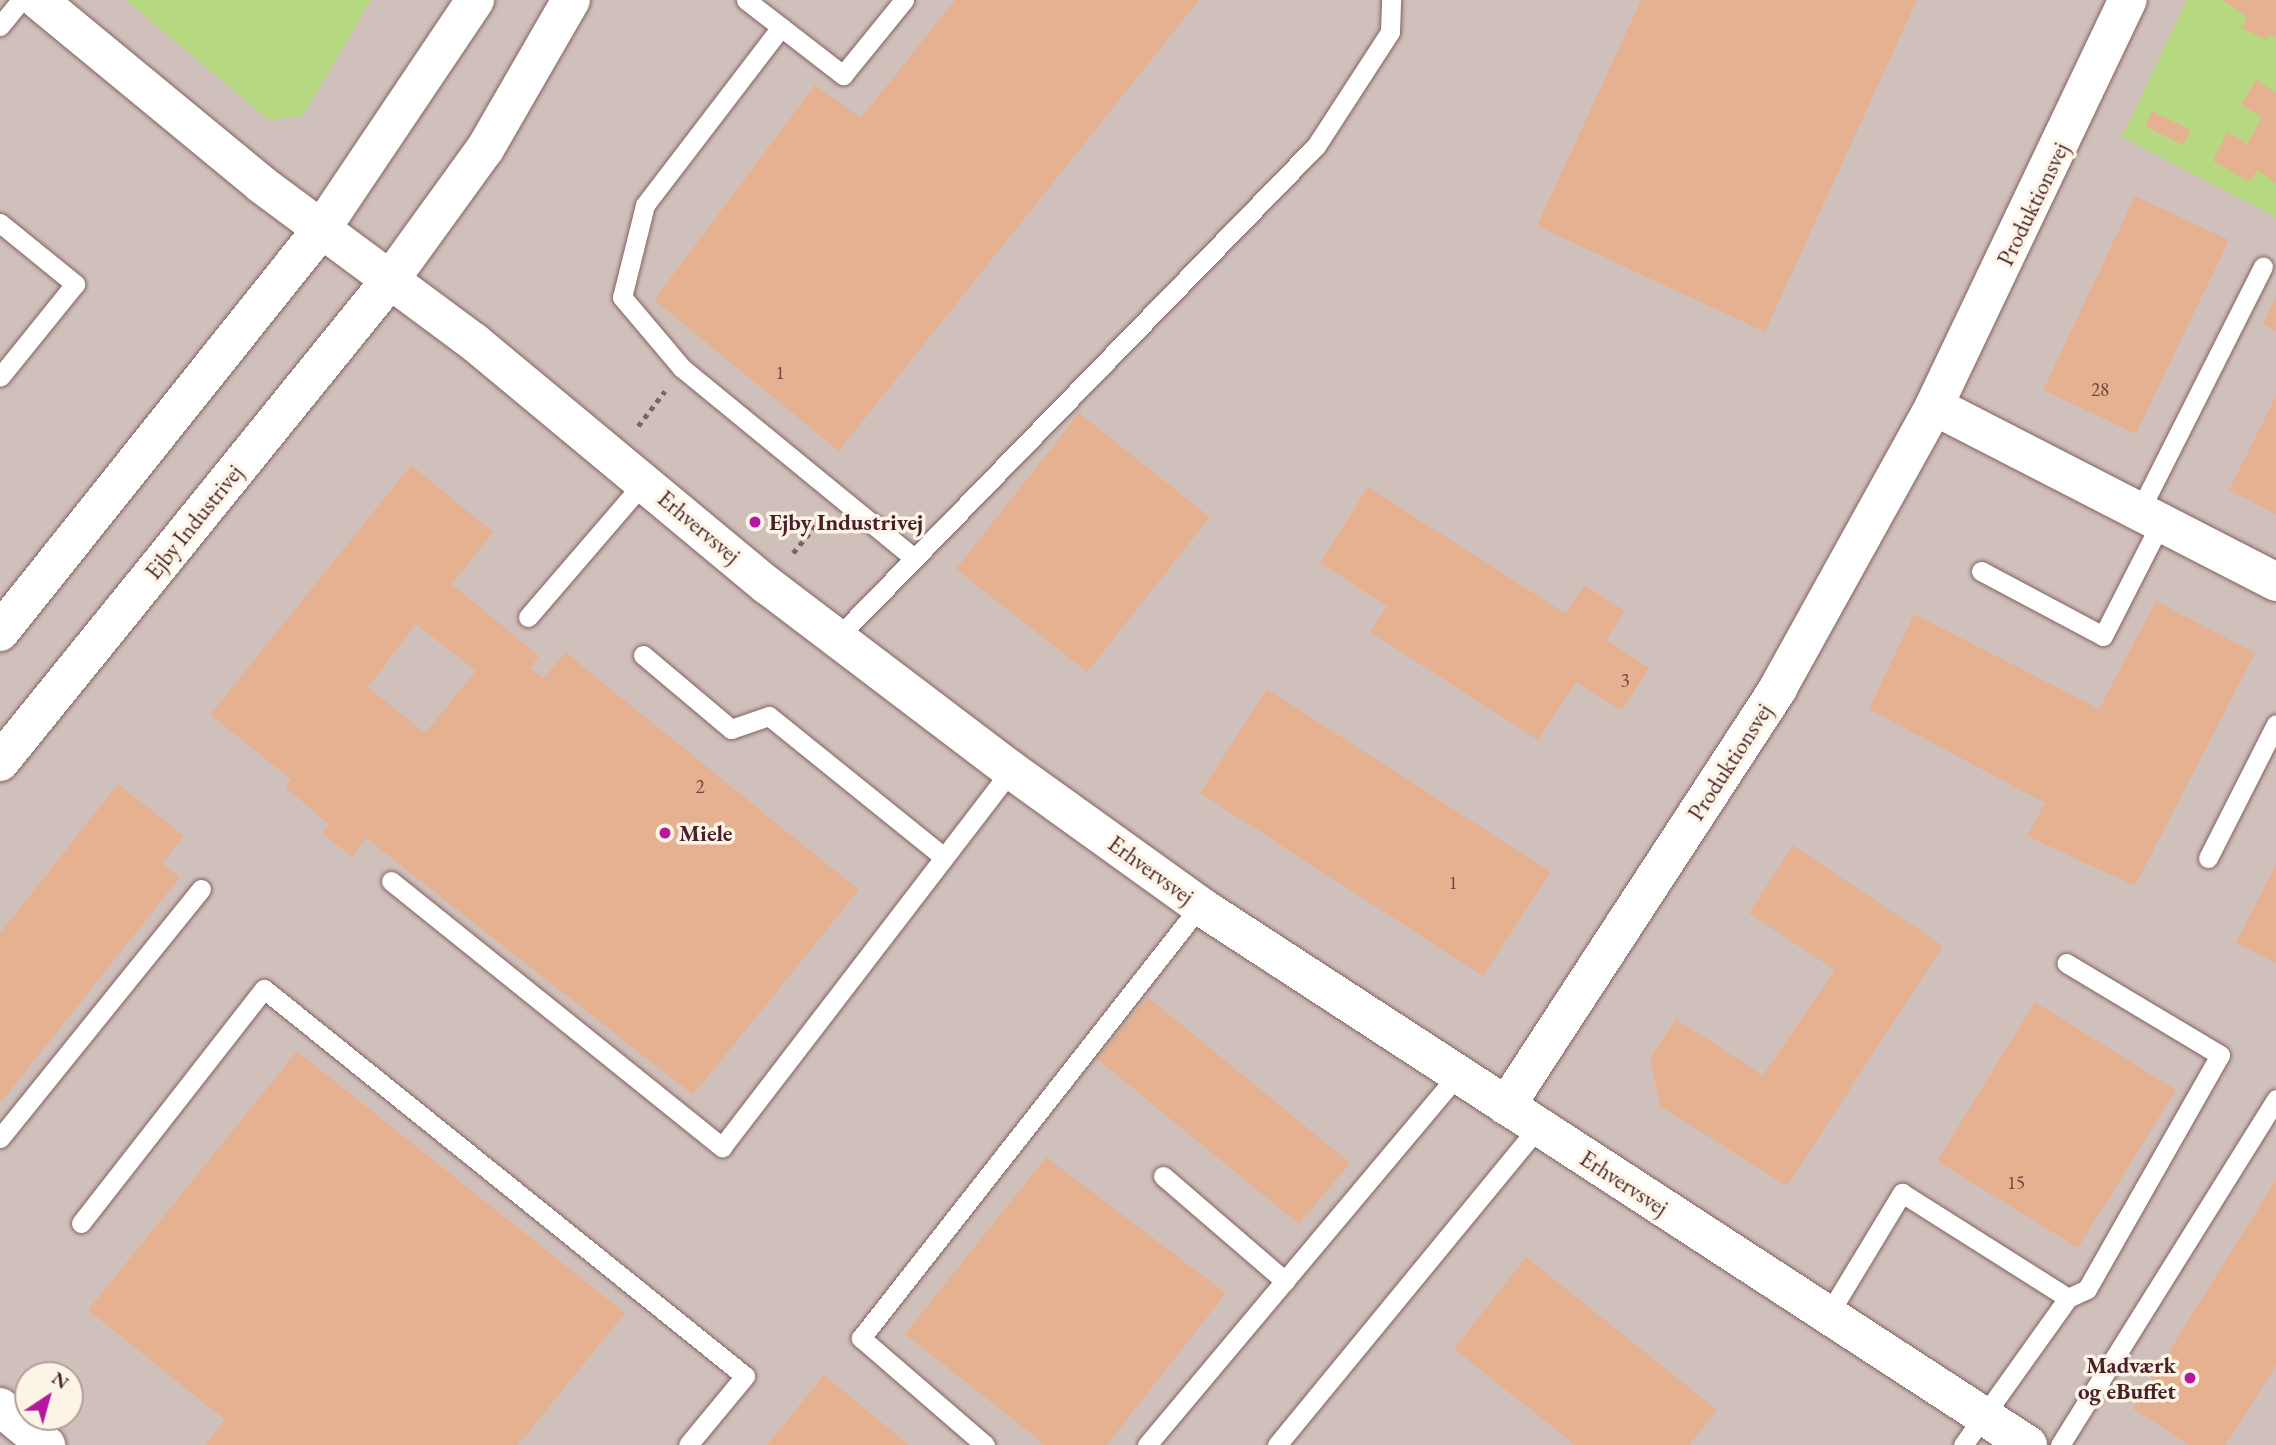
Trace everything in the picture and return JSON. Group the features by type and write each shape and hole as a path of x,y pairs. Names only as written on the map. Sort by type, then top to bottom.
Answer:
{"street":[{"path":"38,0 320,230"},
{"path":"0,632 320,230 475,0"},
{"name":"Ejby Industrivej","path":"0,762 390,280 485,149 571,0"},
{"name":"Produktionsvej","path":"1506,1106 1778,688 1934,405 2129,0"},
{"name":"Erhvervsvej","path":"320,230 390,280 614,456 767,585 1010,770 1200,905 1828,1315 1973,1431 2028,1445"},
{"path":"1934,405 2276,582"},
{"path":"0,1407 46,1445"}],"lane":[{"path":"0,26 21,0"},
{"path":"746,0 843,75 904,0"},
{"path":"836,639 1316,146 1390,32 1391,0"},
{"path":"781,27 645,205 622,297 682,368 915,558"},
{"path":"0,223 75,284 0,377"},
{"path":"1981,571 2103,636 2150,517 2263,267"},
{"path":"528,617 645,481"},
{"path":"643,655 731,729 769,716 944,857"},
{"path":"2208,858 2276,724"},
{"path":"391,881 722,1147 1010,770"},
{"path":"0,1138 201,889"},
{"path":"985,1445 861,1338 1200,905"},
{"path":"1973,1431 2068,1298 2087,1289 2220,1055 2066,963"},
{"path":"81,1223 264,989 745,1376 688,1445"},
{"path":"1147,1445 1458,1075"},
{"path":"2060,1445 2276,1099"},
{"path":"1277,1445 1538,1127"},
{"path":"1163,1176 1284,1281"},
{"path":"1828,1315 1902,1193 2068,1298"}],"path":[{"path":"614,456 682,368"},
{"path":"767,585 839,497"}],"shaded area":[{"path":"0,0 2187,0 2122,137 2276,217 2276,1445 0,1445"}],"green space":[{"path":"126,0 371,0 303,116 269,120"},
{"path":"2187,0 2276,0 2276,217 2122,137"}],"building":[{"path":"955,0 1199,0 839,451 654,300 815,85 861,118"},
{"path":"1641,0 1917,0 1765,332 1537,226"},
{"path":"2223,0 2276,0 2276,37 2269,34 2266,40 2242,28 2247,17"},
{"path":"2256,80 2276,92 2276,183 2257,170 2250,182 2213,161 2227,132 2247,144 2262,117 2241,105"},
{"path":"2152,111 2191,130 2183,145 2145,126"},
{"path":"2135,196 2229,240 2136,434 2043,390"},
{"path":"2276,297 2276,331 2263,324"},
{"path":"2276,396 2276,514 2229,490"},
{"path":"1079,413 1210,517 1087,672 956,569"},
{"path":"411,465 493,532 452,584 539,656 530,668 544,678 565,652 859,890 693,1095 366,838 352,857 322,833 329,824 285,787 291,779 210,715","holes":["416,624 476,671 425,733 368,687"]},
{"path":"1368,487 1566,614 1584,585 1625,611 1606,640 1649,668 1622,711 1576,682 1538,740 1370,632 1387,606 1320,563"},
{"path":"2156,601 2255,653 2135,886 2027,836 2045,803 1869,709 1914,614 2099,709"},
{"path":"1267,689 1551,872 1483,976 1200,793"},
{"path":"118,784 184,836 162,864 180,877 0,1103 0,933"},
{"path":"1793,845 1943,946 1787,1186 1660,1106 1650,1058 1676,1019 1763,1075 1835,970 1749,913"},
{"path":"2276,864 2276,963 2236,943"},
{"path":"1148,997 1350,1163 1299,1224 1097,1059"},
{"path":"2035,1002 2176,1090 2078,1248 1937,1161"},
{"path":"297,1051 625,1313 518,1445 206,1445 225,1420 88,1310"},
{"path":"1046,1157 1226,1293 1107,1445 1045,1445 905,1334"},
{"path":"2276,1180 2276,1366 2226,1445 2190,1445 2133,1409"},
{"path":"1526,1257 1717,1410 1689,1445 1575,1445 1454,1349"},
{"path":"824,1375 909,1445 767,1445"}],"place":[{"name":"Ejby Industrivej","path":"755,522"},
{"name":"Miele","path":"665,833"},
{"name":"Madværk og eBuffet","path":"2190,1378"}]}
